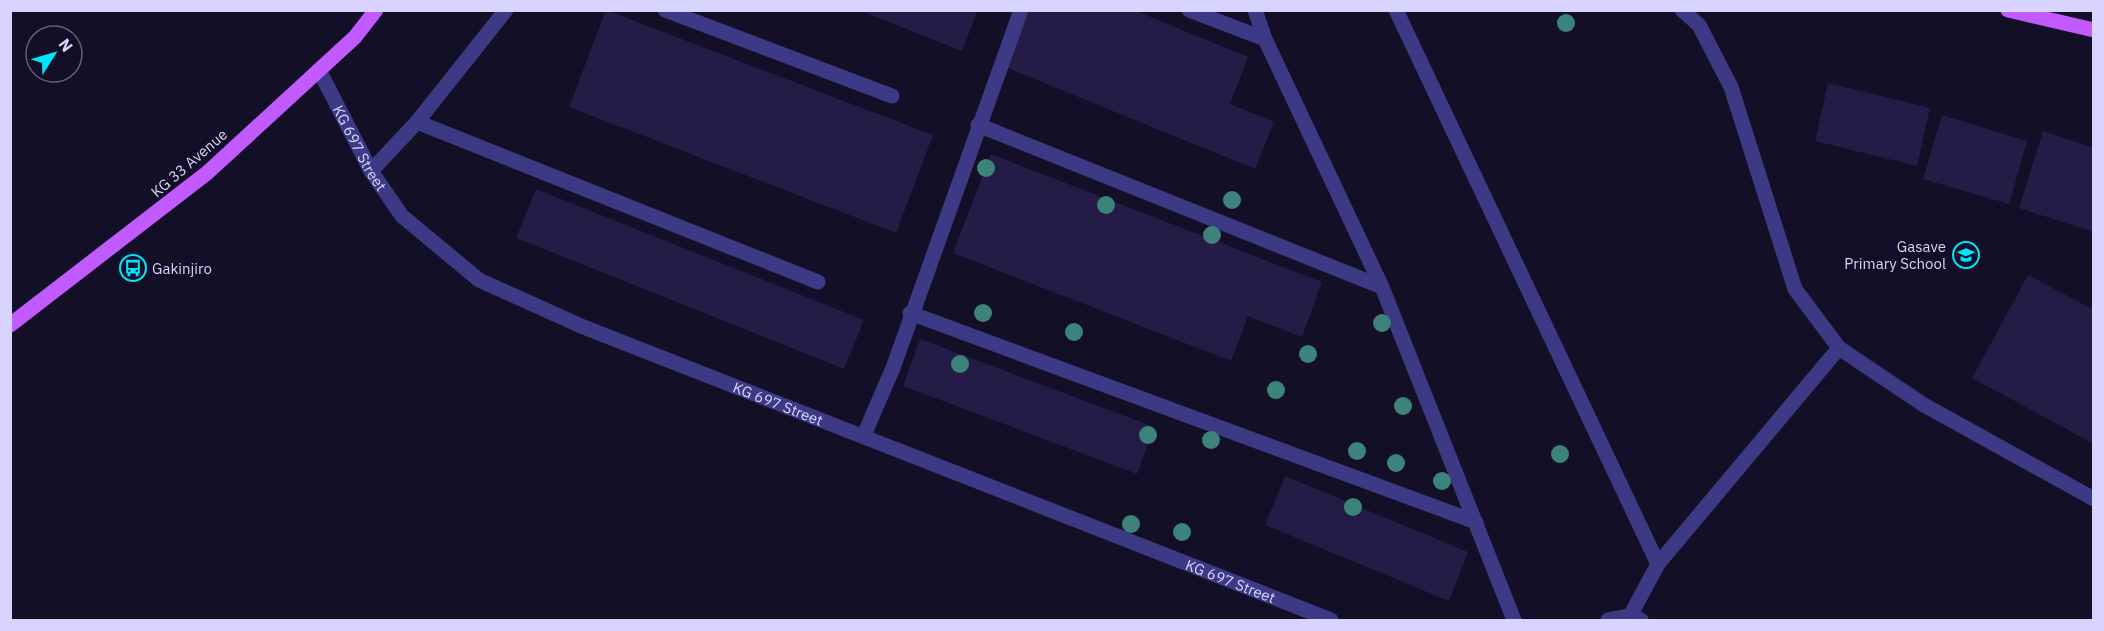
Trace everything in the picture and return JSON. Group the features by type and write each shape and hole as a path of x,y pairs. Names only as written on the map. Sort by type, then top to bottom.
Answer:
{"main road":[{"name":"KG 33 Avenue","path":"10,325 207,173 355,37 376,10"},
{"path":"2008,10 2094,30"}],"street":[{"path":"371,171 417,122 506,10"},
{"path":"664,10 892,96"},
{"path":"864,435 892,368 910,312 1020,10"},
{"path":"1189,10 1265,39"},
{"path":"1255,10 1265,39 1382,287 1514,621"},
{"path":"1396,10 1658,564"},
{"path":"1682,10 1699,25 1731,87 1795,289 1839,348 1924,405 2094,499"},
{"name":"KG 697 Street","path":"319,70 371,171 402,216 478,280 581,326 864,435 1331,621"},
{"path":"417,122 818,282"},
{"path":"978,125 1382,287"},
{"path":"910,312 1476,522"},
{"path":"1608,621 1635,618 1658,564 1839,348"}],"building":[{"path":"606,10 933,135 896,233 569,107"},
{"path":"859,10 978,10 962,51"},
{"path":"1027,10 1134,10 1248,57 1230,104 1274,122 1255,169 1005,67"},
{"path":"1828,83 1930,108 1917,166 1815,141"},
{"path":"1942,115 2027,141 2009,204 1923,179"},
{"path":"2043,131 2094,148 2094,232 2019,208"},
{"path":"991,154 1322,282 1302,337 1248,316 1231,361 953,253"},
{"path":"536,189 864,320 844,369 516,238"},
{"path":"2028,275 2094,310 2094,444 1972,378"},
{"path":"920,339 1154,427 1137,474 903,386"},
{"path":"1285,476 1468,552 1449,601 1265,525"}],"place":[{"name":"Gasave Primary School","path":"1966,255"},
{"name":"Gakinjiro","path":"133,268"}]}
